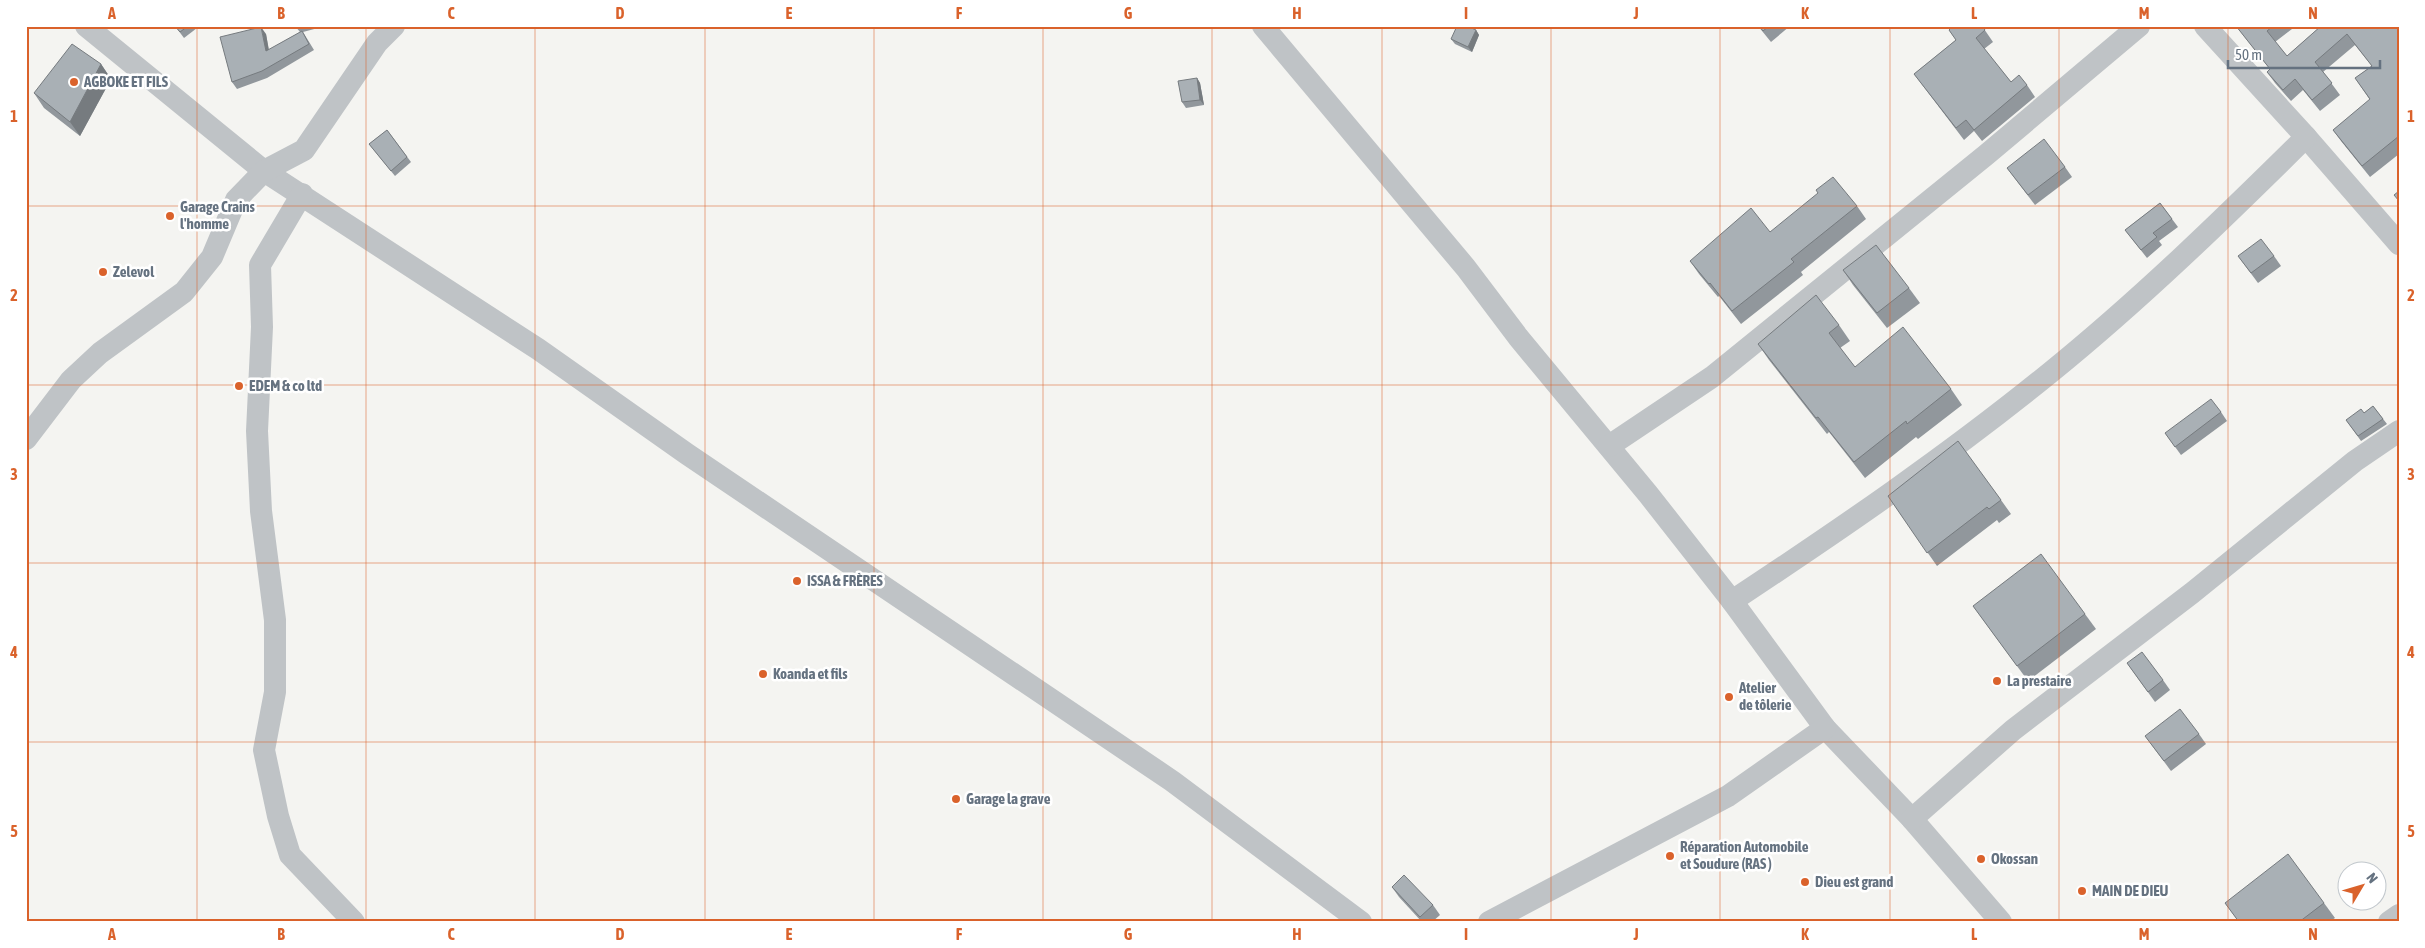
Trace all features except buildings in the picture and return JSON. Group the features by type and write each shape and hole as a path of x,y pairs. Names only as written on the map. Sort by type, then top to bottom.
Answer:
{"street":[{"path":"86,26 264,171 538,349 761,504 1172,781 1359,921"},
{"path":"26,439 71,380 100,353 184,292 212,257 236,200 264,171 304,150 377,43 394,26"},
{"path":"1263,26 1454,254 1518,337 1609,446 1732,601 1826,728 1912,819 2001,922"},
{"path":"1609,446 1712,377 1986,155 2139,26"},
{"path":"2205,26 2306,137 2399,244"},
{"path":"1732,601 1879,504 2051,372 2194,247 2306,137"},
{"path":"302,194 260,265 262,327 257,431 260,491 275,620 275,692 264,750 278,816 290,855 354,922"},
{"path":"1912,819 2013,730 2192,593 2355,461 2399,431"},
{"path":"1489,922 1728,796 1826,728"},
{"path":"2389,922 2399,916"}],"place":[{"name":"AGBOKE ET FILS","path":"74,82"},
{"name":"Garage Crains l'homme","path":"170,216"},
{"name":"Zelevol","path":"103,272"},
{"name":"EDEM & co ltd","path":"239,386"},
{"name":"ISSA & FRÈRES","path":"797,581"},
{"name":"Koanda et fils","path":"763,674"},
{"name":"La prestaire","path":"1997,681"},
{"name":"Atelier de tôlerie","path":"1729,697"},
{"name":"Garage la grave","path":"956,799"},
{"name":"Réparation Automobile et Soudure (RAS )","path":"1670,856"},
{"name":"Okossan","path":"1981,859"},
{"name":"Dieu est grand","path":"1805,882"},
{"name":"MAIN DE DIEU","path":"2082,891"}]}
